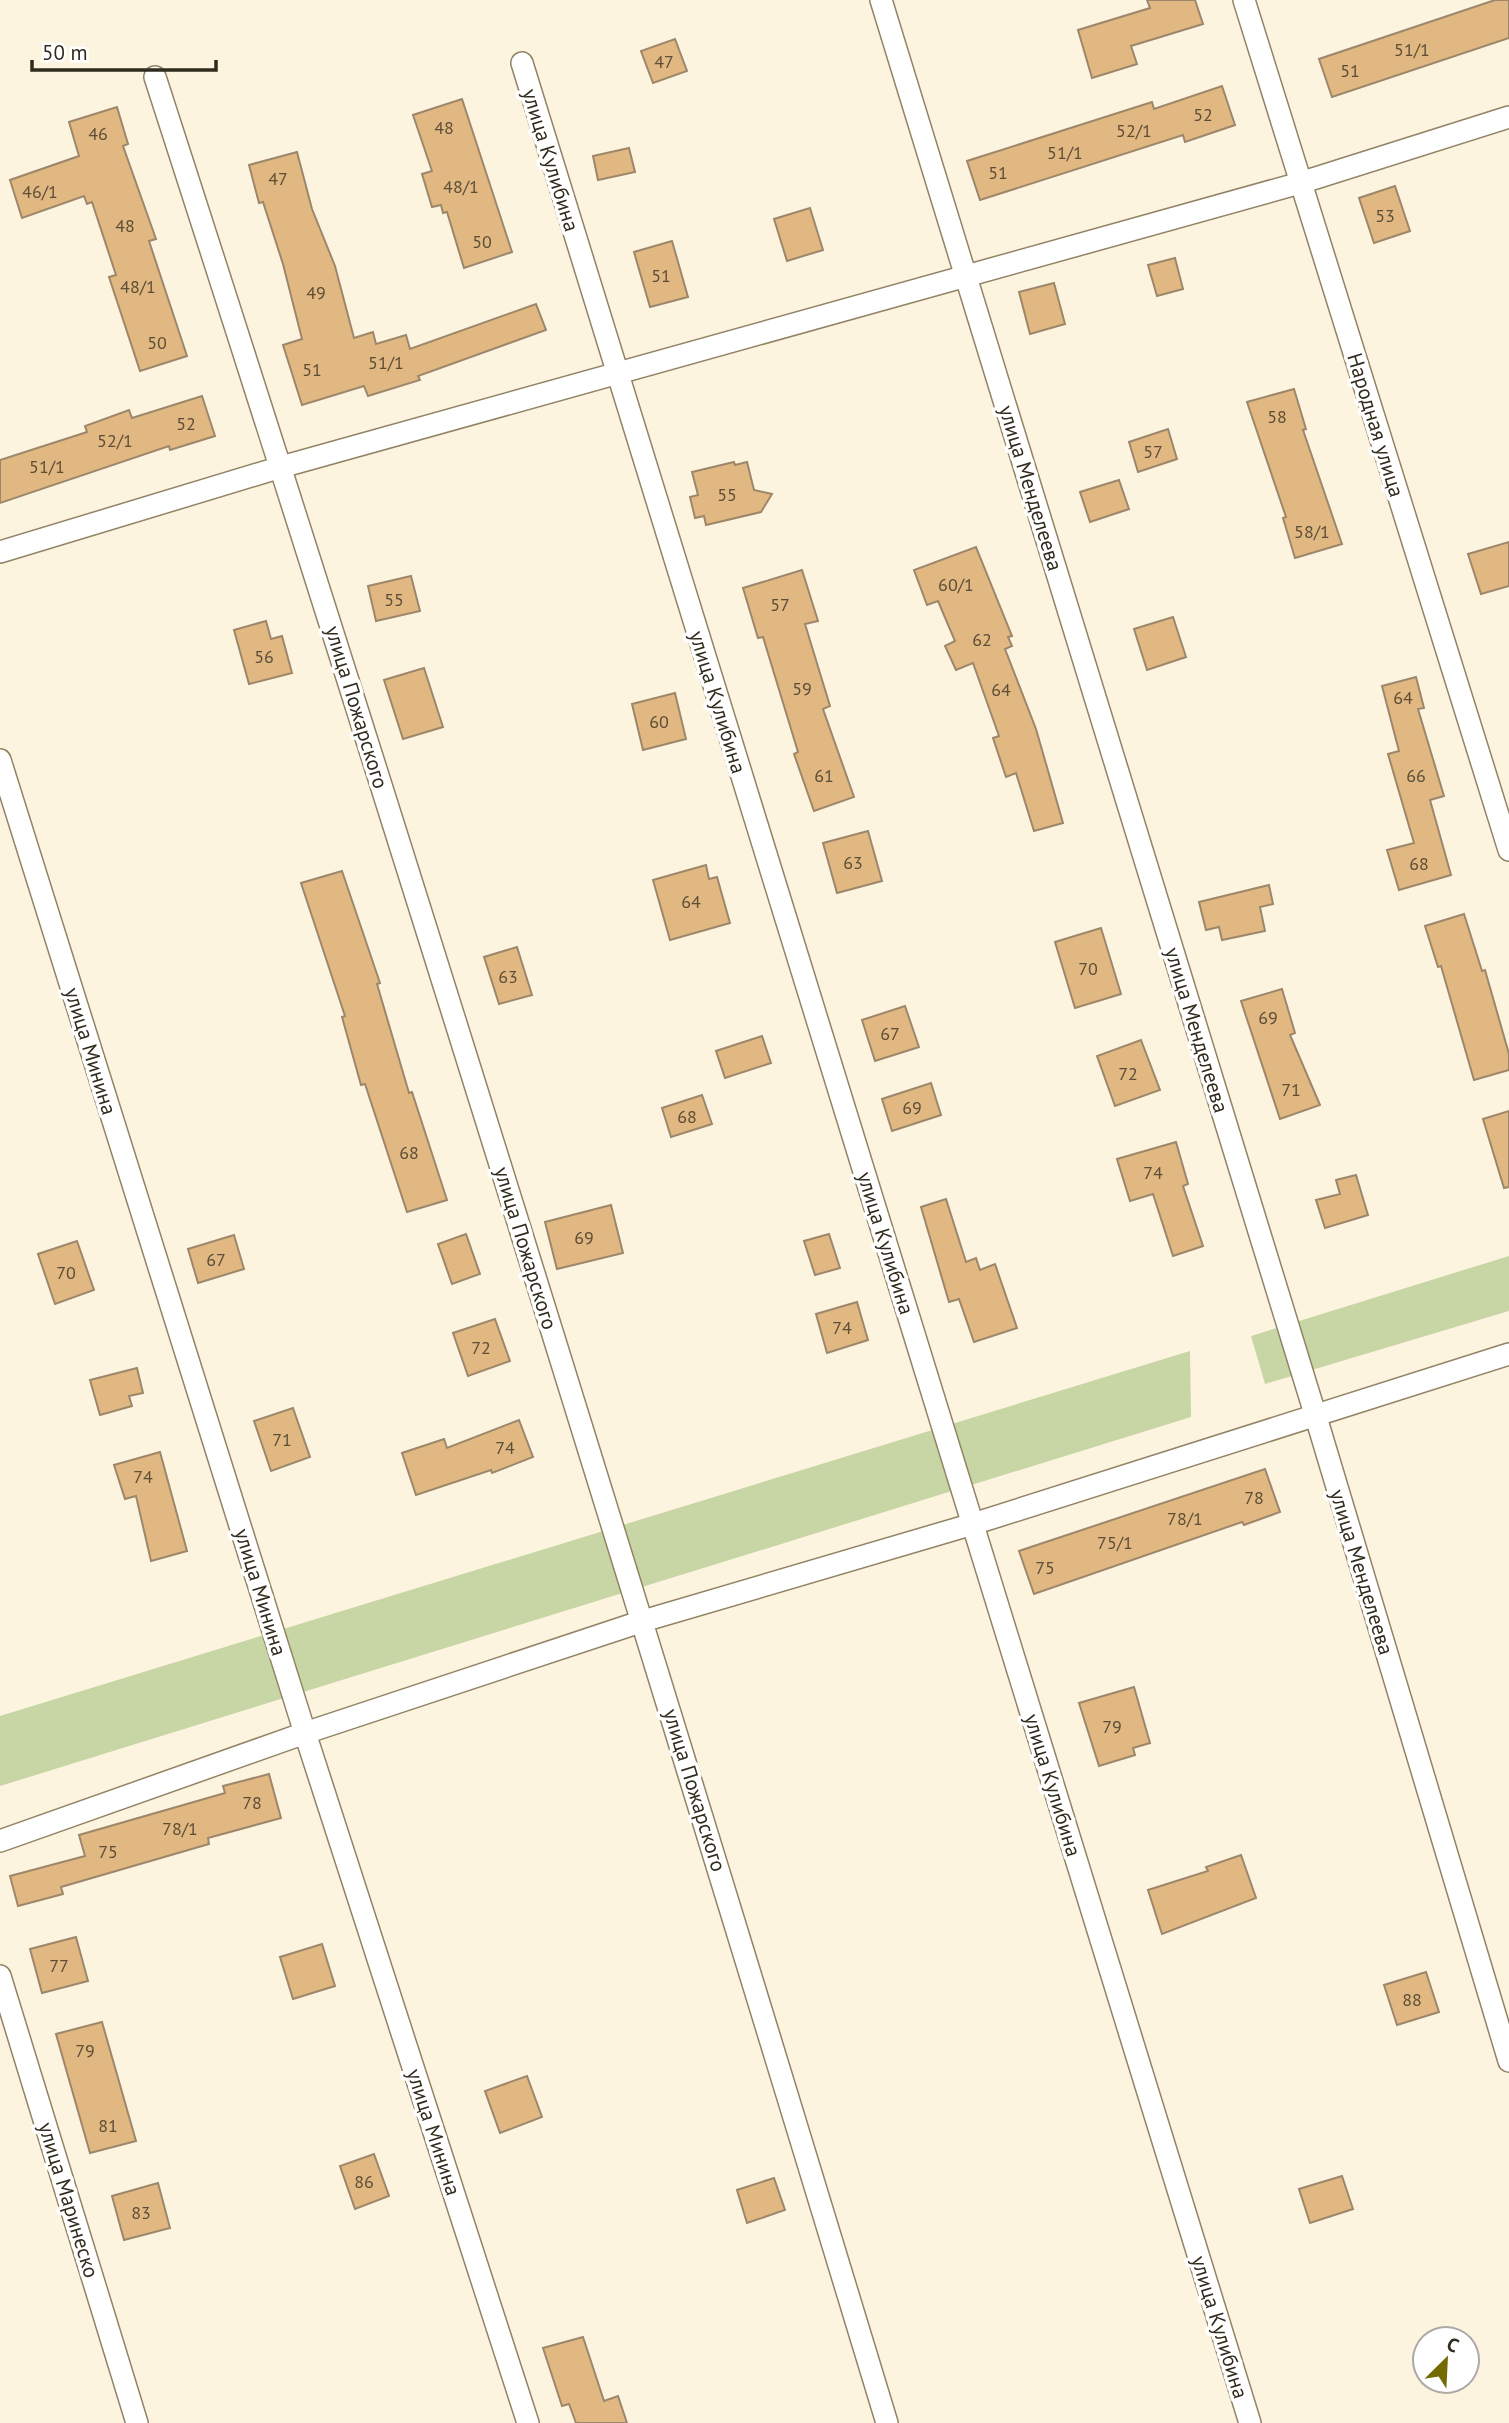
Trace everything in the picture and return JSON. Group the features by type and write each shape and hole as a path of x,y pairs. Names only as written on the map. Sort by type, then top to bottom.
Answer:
{"street":[{"name":"улица Менделеева","path":"881,0 1316,1417 1509,2061"},
{"name":"Народная улица","path":"1244,0 1509,850"},
{"name":"улица Кулибина","path":"522,64 1250,2423"},
{"name":"улица Пожарского","path":"155,77 281,467 643,1621 887,2423"},
{"path":"0,552 281,467 1300,183 1509,117"},
{"name":"улица Минина","path":"0,760 305,1733 528,2423"},
{"path":"0,1842 305,1733 643,1621 973,1524 1509,1354"},
{"name":"улица Маринеско","path":"0,1976 137,2423"}],"green space":[{"path":"1509,1256 1509,1311 1265,1384 1251,1336"},
{"path":"1190,1351 1191,1417 0,1786 0,1716"}],"building":[{"path":"1147,0 1195,0 1203,24 1131,46 1137,64 1092,78 1078,30 1150,8"},
{"path":"1495,0 1509,0 1509,38 1332,97 1319,59"},
{"path":"675,39 687,71 653,83 641,51"},
{"path":"1222,86 1235,125 1185,142 1183,135 980,200 967,161 1152,102 1154,109"},
{"path":"462,99 512,252 464,268 447,212 443,213 441,205 432,207 422,174 432,171 413,115"},
{"path":"117,107 128,144 123,146 156,239 149,241 187,356 140,371 109,277 116,275 92,202 87,204 84,196 22,218 10,180 79,156 69,122"},
{"path":"629,148 635,172 598,180 593,156"},
{"path":"297,152 312,209 335,266 354,338 373,332 376,344 406,335 410,349 536,304 546,330 418,376 420,380 368,396 364,386 302,405 283,345 302,339 283,264 263,202 259,203 249,165"},
{"path":"1395,186 1410,231 1374,243 1359,198"},
{"path":"810,208 823,250 787,261 774,219"},
{"path":"672,241 688,297 650,307 634,252"},
{"path":"1175,258 1183,289 1157,296 1148,265"},
{"path":"1054,283 1065,324 1030,334 1019,292"},
{"path":"1294,389 1306,429 1303,430 1342,544 1295,558 1283,518 1286,517 1247,402"},
{"path":"202,396 215,436 170,450 169,446 0,503 0,460 87,432 85,426 129,410 132,418"},
{"path":"1168,429 1177,459 1138,472 1129,442"},
{"path":"734,462 735,465 747,462 754,490 772,494 761,512 706,525 704,516 695,518 690,497 698,495 692,472"},
{"path":"1119,480 1129,509 1090,522 1080,492"},
{"path":"1509,542 1509,586 1481,594 1468,554"},
{"path":"976,547 1012,636 1008,637 1012,646 1005,649 1036,729 1063,823 1034,831 1016,773 1006,777 993,738 999,736 973,663 956,670 945,646 955,641 938,601 927,605 914,570"},
{"path":"802,570 818,621 805,624 830,706 823,709 854,797 814,811 794,754 798,752 763,637 758,638 743,588"},
{"path":"411,576 420,611 376,621 368,586"},
{"path":"1173,617 1186,657 1147,670 1134,629"},
{"path":"266,621 271,639 282,636 292,673 249,684 234,630"},
{"path":"424,668 443,727 403,739 384,680"},
{"path":"1416,677 1424,708 1418,709 1444,796 1430,800 1451,875 1399,890 1387,850 1414,843 1388,754 1399,751 1382,686"},
{"path":"675,693 686,739 643,750 632,704"},
{"path":"868,831 882,881 837,893 823,843"},
{"path":"706,865 709,879 717,877 730,923 670,940 653,880"},
{"path":"342,871 380,983 377,984 409,1093 412,1092 447,1200 407,1212 365,1084 361,1085 342,1017 345,1016 301,883"},
{"path":"1269,885 1273,904 1260,907 1265,931 1222,940 1219,927 1206,930 1199,902"},
{"path":"1464,914 1482,971 1485,970 1509,1054 1509,1070 1474,1080 1441,966 1438,967 1425,926"},
{"path":"1101,928 1121,994 1075,1008 1055,942"},
{"path":"517,947 532,995 499,1004 484,957"},
{"path":"1282,989 1295,1033 1290,1035 1320,1105 1280,1119 1241,1001"},
{"path":"905,1006 919,1047 875,1061 862,1020"},
{"path":"762,1036 771,1063 725,1078 716,1051"},
{"path":"1141,1040 1160,1090 1115,1106 1097,1056"},
{"path":"931,1083 941,1115 892,1131 882,1099"},
{"path":"702,1095 712,1124 671,1137 662,1108"},
{"path":"1509,1111 1509,1187 1504,1188 1483,1119"},
{"path":"1176,1142 1188,1184 1183,1186 1203,1246 1173,1256 1153,1194 1130,1201 1117,1159"},
{"path":"1356,1175 1368,1215 1325,1228 1316,1200 1340,1194 1336,1180"},
{"path":"946,1199 966,1262 976,1258 980,1270 995,1264 1017,1328 974,1342 959,1299 949,1302 921,1207"},
{"path":"611,1205 623,1253 557,1269 545,1222"},
{"path":"466,1234 480,1274 452,1284 438,1244"},
{"path":"829,1234 840,1268 815,1275 804,1241"},
{"path":"234,1235 244,1269 198,1283 188,1249"},
{"path":"77,1241 94,1290 55,1304 38,1254"},
{"path":"857,1302 868,1340 827,1353 816,1314"},
{"path":"495,1319 510,1361 468,1376 453,1333"},
{"path":"137,1368 143,1393 129,1396 132,1406 100,1415 90,1380"},
{"path":"293,1408 310,1457 271,1471 254,1421"},
{"path":"519,1420 533,1457 492,1473 491,1470 416,1495 402,1453 444,1439 447,1448"},
{"path":"160,1452 187,1551 151,1561 136,1496 125,1499 114,1465"},
{"path":"1265,1469 1280,1512 1244,1525 1242,1522 1034,1594 1019,1551"},
{"path":"1134,1687 1150,1743 1133,1748 1135,1755 1099,1766 1079,1703"},
{"path":"269,1774 281,1818 208,1838 209,1844 61,1887 63,1894 18,1906 10,1876 85,1856 79,1835 225,1793 223,1786"},
{"path":"1241,1855 1256,1898 1162,1934 1148,1890 1208,1871 1206,1867"},
{"path":"76,1937 88,1981 42,1993 30,1949"},
{"path":"322,1944 335,1986 293,1999 280,1957"},
{"path":"1426,1972 1439,2012 1397,2025 1384,1985"},
{"path":"102,2022 136,2141 90,2153 56,2034"},
{"path":"527,2076 542,2117 500,2133 485,2091"},
{"path":"374,2154 389,2196 355,2209 340,2166"},
{"path":"1342,2176 1353,2209 1310,2223 1299,2189"},
{"path":"774,2178 785,2210 747,2223 737,2190"},
{"path":"158,2183 170,2228 124,2240 112,2196"},
{"path":"583,2337 604,2401 618,2396 627,2423 576,2423 569,2404 562,2406 543,2348"}]}
